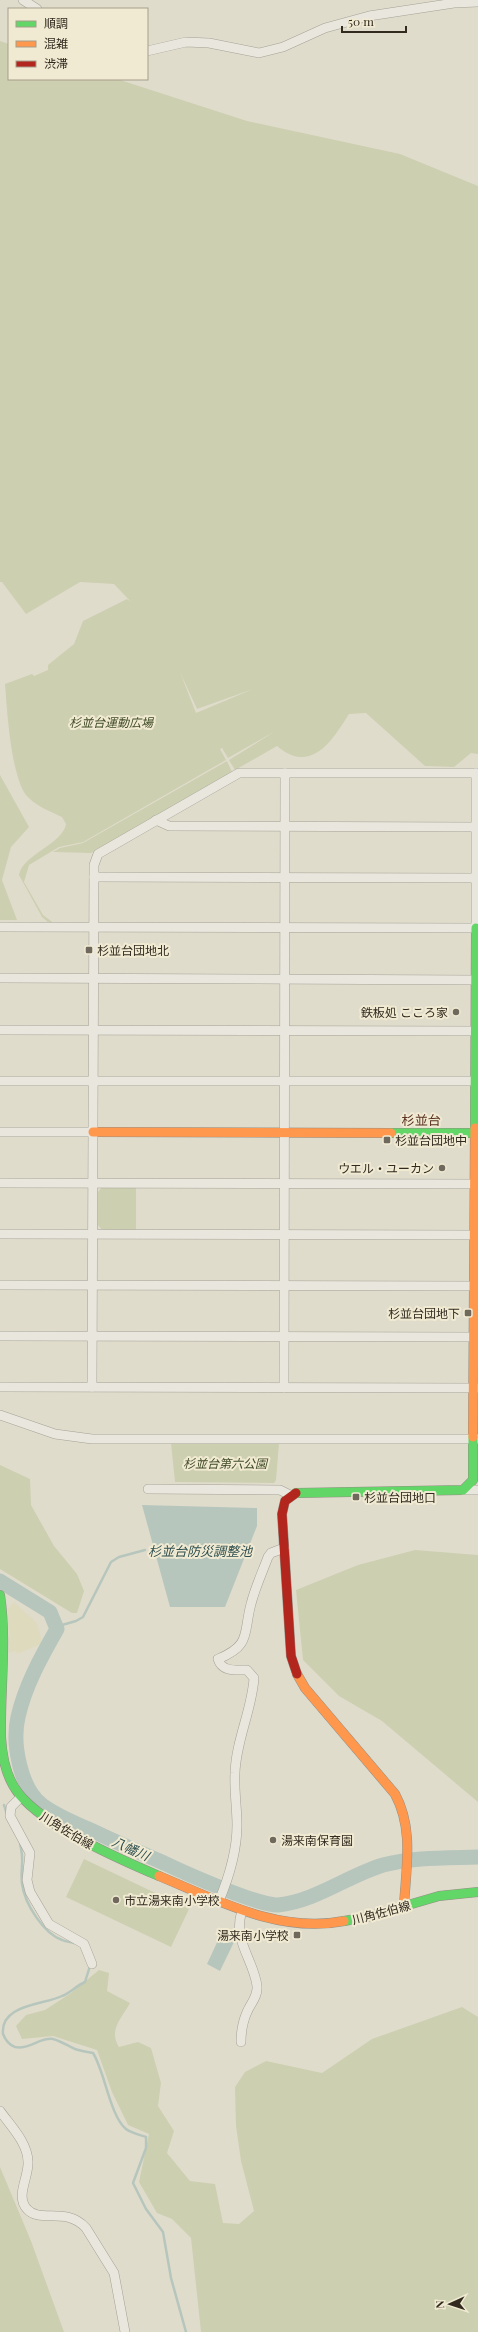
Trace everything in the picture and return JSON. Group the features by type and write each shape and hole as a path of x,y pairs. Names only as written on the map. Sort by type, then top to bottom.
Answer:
{"street":[{"path":"23,0 35,8"},
{"path":"148,51 186,42 209,43 259,53 283,47 325,28 369,16 454,3 478,2"},
{"path":"284,1388 285,773"},
{"path":"92,1387 94,865 98,854 236,774 477,773 476,1439 473,1480 462,1490"},
{"path":"156,820 169,826 477,827"},
{"path":"94,877 477,878"},
{"path":"0,927 477,928"},
{"path":"0,978 477,980"},
{"path":"0,1030 477,1030"},
{"path":"0,1080 477,1082"},
{"path":"0,1132 477,1133"},
{"path":"0,1183 477,1184"},
{"path":"0,1234 477,1235"},
{"path":"0,1285 477,1286"},
{"path":"0,1336 476,1337"},
{"path":"0,1387 476,1388"},
{"path":"0,1415 55,1434 92,1439 476,1439"},
{"path":"148,1489 275,1490 290,1495 304,1491 478,1490"},
{"path":"290,1495 282,1507 292,1656 296,1673 305,1688 399,1800 407,1821 404,1906"},
{"path":"220,1899 229,1876 238,1826 235,1773 239,1745 254,1678 247,1670 227,1670 220,1665 218,1659 239,1647 246,1636 250,1605 268,1557 272,1553 284,1548"},
{"name":"川角佐伯線","path":"0,1596 2,1615 2,1756 8,1776 21,1797 40,1815 104,1852 220,1899 242,1911 272,1920 320,1925 351,1921 439,1896 478,1892"},
{"path":"21,1797 11,1807 10,1816 30,1853 27,1880 30,1892 49,1924 84,1944 92,1964"},
{"path":"241,2042 246,2015 255,1998 257,1988 244,1951 239,1923 242,1911"},
{"path":"0,2111 23,2144 28,2156 28,2169 22,2192 24,2205 33,2214 69,2216 81,2223 86,2228 114,2273 125,2332"}],"shaded area":[{"path":"14,1602 37,1623 42,1642 39,1645 17,1654 16,1651 9,1653 8,1609"}],"green space":[{"name":"杉並台運動広場","path":"0,41 8,44 8,80 120,80 247,121 400,154 478,186 478,754 471,753 454,767 425,766 366,713 349,714 328,744 310,756 300,757 289,754 277,746 235,770 229,760 277,730 228,758 222,748 220,749 226,760 83,842 59,847 29,865 24,882 43,915 55,924 49,923 42,917 19,875 22,868 28,861 58,837 66,824 62,817 29,799 21,786 13,758 5,684 32,674 34,676 48,670 48,665 74,644 83,621 127,599 131,602 114,584 80,582 26,614 2,582 0,582","holes":["180,672 197,709 253,689 196,713"]},
{"path":"227,761 232,772 91,853 53,852 60,848 83,843"},
{"path":"0,775 29,827 11,847 2,880 17,920 0,920"},
{"path":"103,1186 136,1187 136,1231 103,1231 98,1225 98,1192"},
{"name":"杉並台第六公園","path":"171,1443 279,1443 276,1480 274,1483 175,1482"},
{"path":"0,1465 30,1479 31,1505 54,1546 77,1574 84,1591 77,1613 72,1613 0,1569"},
{"path":"415,1550 478,1555 478,1802 382,1721 339,1696 303,1660 296,1590 358,1565"},
{"path":"84,1859 189,1909 171,1947 66,1897"},
{"path":"99,1970 109,1973 107,1991 130,2003 117,2024 115,2035 119,2047 138,2042 151,2048 161,2083 158,2106 174,2131 167,2153 190,2181 215,2184 223,2223 239,2224 254,2211 241,2161 236,2126 235,2087 245,2072 266,2061 322,2073 372,2039 462,2007 478,2017 478,2332 201,2332 191,2238 172,2219 157,2213 139,2182 149,2134 128,2125 112,2092 97,2050 53,2036 22,2039 16,2026 26,2015 45,2010 71,1993"},
{"path":"0,2167 31,2241 64,2332 0,2332"}],"water":[{"name":"杉並台防災調整池","path":"142,1505 257,1508 257,1526 225,1607 170,1607"},
{"path":"220,1936 234,1942 220,1971 207,1964"}],"waterway":[{"path":"55,1627 76,1621 83,1617 111,1562 119,1557 145,1550"},
{"name":"八幡川","path":"0,1581 50,1612 57,1629 39,1661 29,1683 21,1705 16,1728 17,1752 23,1777 34,1797 42,1805 54,1813 188,1874 239,1895 269,1904 278,1905 305,1899 357,1875 394,1862 418,1859 478,1857"},
{"path":"4,1805 7,1814"},
{"path":"20,1844 22,1855 22,1884 31,1909 48,1931 62,1940 74,1943"},
{"path":"90,1966 85,1982 68,1993 54,1999 25,2007 8,2017 4,2024 3,2034 8,2042 15,2047 25,2047 44,2040 53,2039 75,2049 93,2053 120,2123 126,2129 146,2137 146,2148 133,2183 146,2209 163,2232 171,2278 186,2332"}],"traffic: fast":[{"path":"475,1128 476,928"},
{"path":"391,1133 476,1133"},
{"path":"296,1493 463,1490 473,1480 473,1437"},
{"path":"0,1595 3,1630 1,1737 4,1760 11,1781 19,1794 31,1806 65,1830 124,1861 159,1876"},
{"path":"344,1921 367,1917 439,1896 478,1892"}],"traffic: slow":[{"path":"473,1437 475,1128"},
{"path":"93,1132 391,1133"},
{"path":"297,1674 305,1688 395,1794 401,1807 407,1835 404,1906"},
{"path":"159,1876 226,1904 272,1919 296,1923 320,1924 344,1921"}],"traffic: jam":[{"path":"296,1493 285,1501 282,1514 291,1656 297,1674"}],"place":[{"name":"杉並台団地北","path":"89,950"},
{"name":"鉄板処 こころ家","path":"456,1012"},
{"name":"杉並台団地中","path":"387,1140"},
{"name":"ウエル・ユーカン","path":"442,1168"},
{"name":"杉並台団地下","path":"468,1313"},
{"name":"杉並台団地口","path":"356,1497"},
{"name":"湯来南保育園","path":"273,1840"},
{"name":"市立湯来南小学校","path":"116,1900"},
{"name":"湯来南小学校","path":"297,1935"}],"district":[{"name":"杉並台","path":"421,1119"}]}
